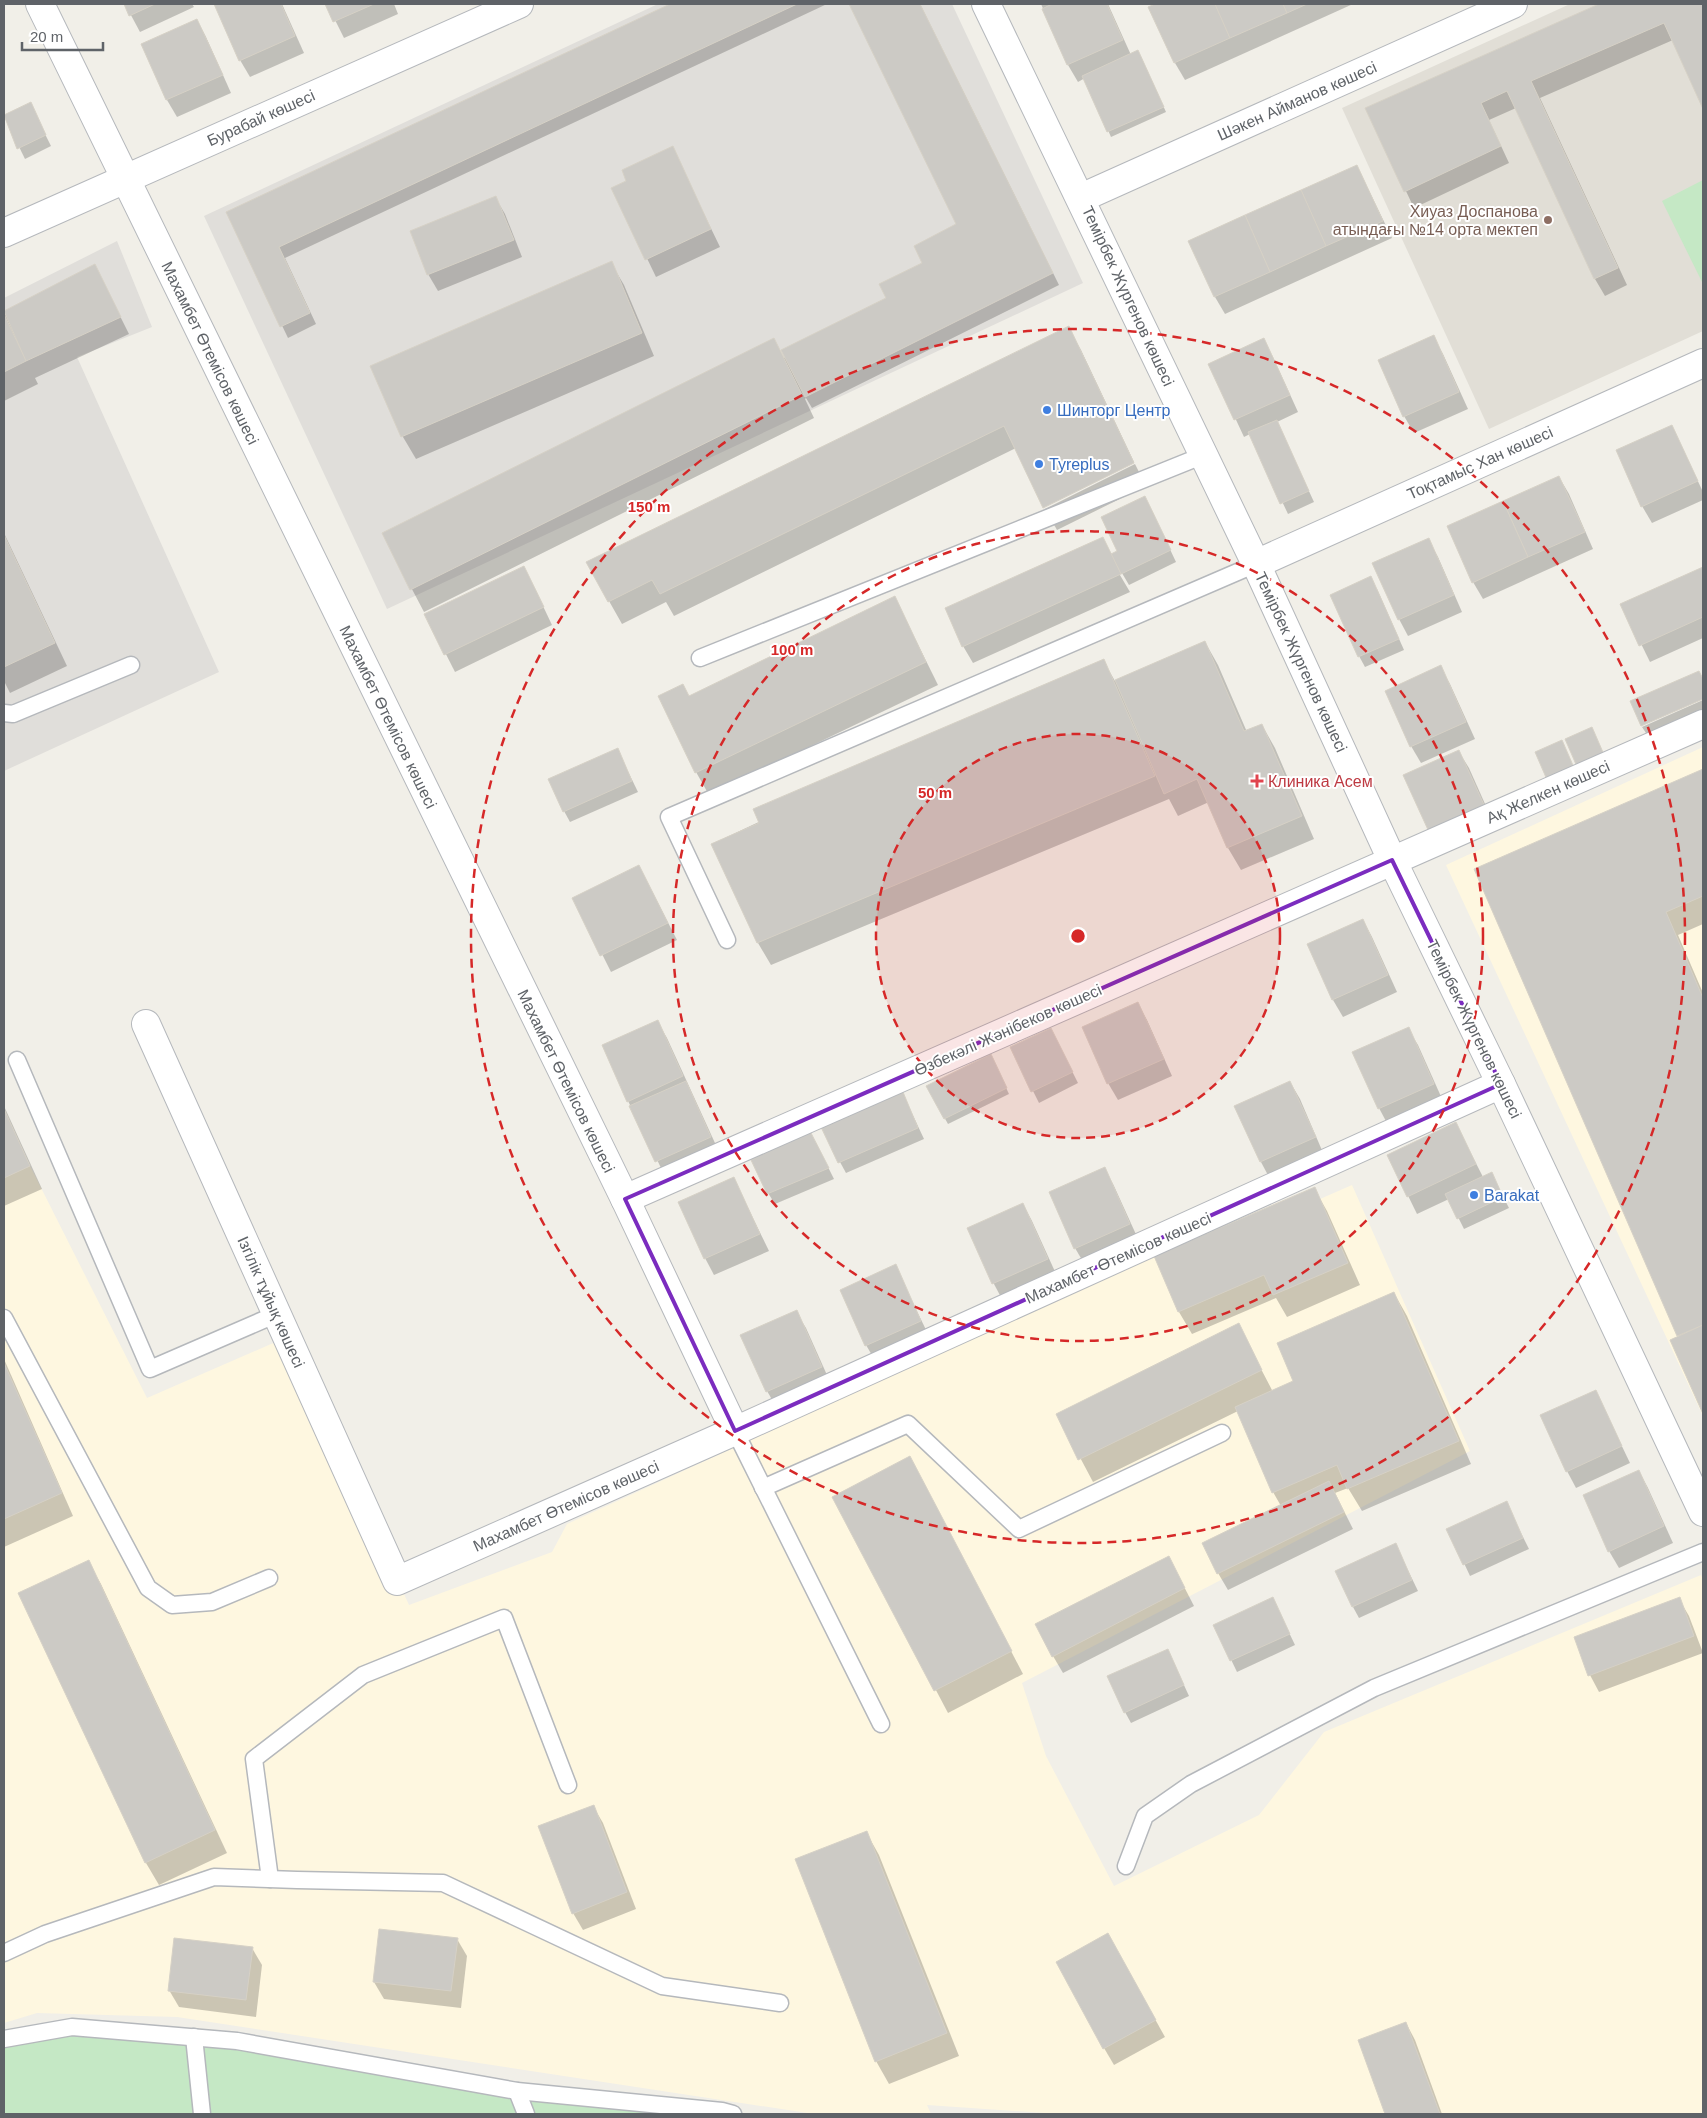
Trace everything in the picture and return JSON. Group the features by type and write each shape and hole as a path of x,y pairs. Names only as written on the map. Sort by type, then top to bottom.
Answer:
{"street":[{"name":"Махамбет Өтемісов көшесі","path":"40,4 625,1199 735,1431"},
{"name":"Бурабай көшесі","path":"4,233 519,4"},
{"name":"Темірбек Жүргенов көшесі","path":"986,4 1256,564 1392,860 1501,1084 1703,1512"},
{"name":"Шәкен Айманов көшесі","path":"1081,198 1513,4"},
{"name":"Тоқтамыс Хан көшесі","path":"1256,564 1703,362"},
{"name":"Ақ Желкен көшесі","path":"1392,860 1703,724"},
{"name":"Өзбекәлі Жәнібеков көшесі","path":"625,1199 1392,860"},
{"name":"Ізгілік тұйық көшесі","path":"146,1024 397,1581"},
{"name":"Махамбет Өтемісов көшесі","path":"397,1581 735,1431 1501,1084"}],"lane":[{"path":"700,658 1204,455"},
{"path":"727,940 669,817 1256,564"},
{"path":"4,713 13,714 131,665"},
{"path":"17,1060 150,1369 277,1314"},
{"path":"4,1318 148,1588 172,1605 212,1602 269,1578"},
{"path":"763,1488 908,1424 1019,1529 1222,1433"},
{"path":"735,1431 881,1724"},
{"path":"1126,1866 1144,1816 1191,1784 1374,1688 1703,1552"},
{"path":"270,1879 254,1759 362,1674 504,1618 568,1785"},
{"path":"4,1953 44,1934 214,1876 443,1883 662,1986 780,2003"},
{"path":"4,2039 72,2027 237,2041 517,2091 733,2114"},
{"path":"194,2037 202,2114"},
{"path":"517,2091 526,2114"}],"highlighted area":[{"path":"1392,860 1501,1084 735,1431 625,1199"}],"shaded area":[{"path":"658,4 952,4 1083,283 387,609 204,216"},
{"name":"Хиуаз Доспанова атындағы №14 орта мектеп","path":"1570,4 1703,4 1703,331 1489,429 1342,108"},
{"path":"117,241 152,327 77,357 219,672 4,771 4,298"},
{"path":"1703,747 1703,1416 1446,865"},
{"path":"4,1109 30,1166 147,1398 287,1337 409,1605 552,1552 567,1524 1154,1256 1315,1187 1320,1199 1352,1185 1470,1451 1022,1683 1046,1756 1114,1886 1259,1815 1324,1732 1701,1575 1703,1580 1703,2114 1059,2114 927,2105 931,2114 814,2114 177,2017 37,2013 4,2023"}],"green space":[{"path":"1703,180 1703,284 1662,201"},
{"path":"72,2027 169,2035 517,2091 733,2114 4,2114 4,2039"}],"building":[{"path":"124,4 155,4 129,16"},
{"path":"214,4 281,4 295,36 239,61"},
{"path":"325,4 374,4 333,22"},
{"path":"670,4 797,4 279,247 310,313 280,327 226,212"},
{"path":"849,4 920,4 1053,273 805,397 781,350 886,298 879,284 922,263 914,246 956,224"},
{"path":"1052,4 1107,4 1123,40 1067,65 1042,9"},
{"path":"1155,4 1215,4 1230,38 1174,63 1148,7"},
{"path":"1215,4 1283,4 1287,13 1230,38"},
{"path":"1283,4 1307,4 1287,13"},
{"path":"1599,4 1703,4 1703,109 1664,23 1531,81 1618,268 1594,279 1507,91 1481,103 1501,146 1404,192 1365,108"},
{"path":"197,19 223,75 166,100 141,44"},
{"path":"1138,50 1164,107 1107,132 1082,76"},
{"path":"31,102 46,135 17,149 4,115"},
{"path":"673,146 711,229 645,260 611,188 626,181 622,170"},
{"path":"1357,165 1383,221 1326,246 1301,190"},
{"path":"1301,190 1326,246 1270,272 1245,215"},
{"path":"496,196 514,240 427,275 410,231"},
{"path":"1245,215 1270,272 1214,297 1188,241"},
{"path":"612,261 642,333 401,437 370,366"},
{"path":"95,264 121,317 26,361 4,311"},
{"path":"4,314 26,361 4,372"},
{"path":"1069,326 1134,463 1043,508 1004,426 660,594 652,580 608,602 586,562"},
{"path":"1434,335 1459,392 1403,417 1378,360"},
{"path":"774,338 802,395 410,590 382,533"},
{"path":"1264,338 1290,395 1234,420 1208,364"},
{"path":"1277,420 1309,491 1280,504 1248,432"},
{"path":"1672,425 1698,481 1641,507 1616,450"},
{"path":"1559,476 1585,532 1528,557 1503,501"},
{"path":"1145,496 1171,550 1121,574 1111,554 1117,551 1101,517"},
{"path":"1503,501 1528,557 1472,583 1447,526"},
{"path":"4,535 55,643 4,667"},
{"path":"1103,537 1121,574 962,647 945,608"},
{"path":"1429,538 1454,595 1398,620 1372,563"},
{"path":"524,566 544,607 444,655 424,614"},
{"path":"1703,567 1703,617 1639,646 1620,604"},
{"path":"1371,576 1399,639 1358,657 1330,595"},
{"path":"895,596 926,662 695,773 658,696 683,684 689,696"},
{"path":"1205,641 1244,731 1262,724 1302,816 1227,848 1197,779 1164,794 1115,680"},
{"path":"1104,659 1155,776 757,943 711,844 759,823 753,809"},
{"path":"1441,665 1466,722 1410,747 1385,691"},
{"path":"1699,671 1703,679 1703,699 1641,726 1630,701"},
{"path":"1592,727 1605,757 1578,769 1565,739"},
{"path":"1562,740 1575,770 1548,782 1535,752"},
{"path":"618,748 632,781 563,812 548,779"},
{"path":"1459,750 1485,807 1429,832 1403,775"},
{"path":"1703,769 1703,896 1666,912 1703,998 1703,1325 1677,1336 1474,869"},
{"path":"639,865 668,923 600,956 572,898"},
{"path":"1363,919 1388,975 1332,1000 1307,944"},
{"path":"1138,1002 1164,1059 1107,1084 1082,1027"},
{"path":"658,1020 683,1076 627,1102 602,1045"},
{"path":"1409,1027 1434,1084 1378,1109 1352,1052"},
{"path":"1051,1028 1073,1072 1031,1092 1010,1047"},
{"path":"991,1054 1007,1088 944,1119 926,1086"},
{"path":"686,1081 711,1137 655,1162 629,1106"},
{"path":"1290,1081 1316,1137 1260,1162 1234,1106"},
{"path":"903,1092 918,1128 838,1163 821,1127"},
{"path":"4,1109 30,1166 4,1178"},
{"path":"1456,1122 1476,1164 1407,1197 1387,1155"},
{"path":"810,1131 829,1168 767,1194 751,1160"},
{"path":"1105,1167 1130,1224 1074,1249 1049,1192"},
{"name":"Barakat","path":"1492,1172 1503,1197 1457,1219 1445,1194"},
{"path":"734,1177 760,1234 704,1259 678,1202"},
{"path":"1315,1187 1348,1263 1273,1295 1264,1275 1178,1312 1154,1256"},
{"path":"1023,1203 1048,1259 992,1284 967,1228"},
{"path":"896,1264 921,1321 865,1346 840,1290"},
{"path":"1394,1292 1459,1441 1347,1489 1337,1465 1272,1493 1235,1407 1293,1381 1277,1343"},
{"path":"797,1310 822,1367 766,1392 740,1335"},
{"path":"1239,1323 1262,1370 1078,1460 1056,1414"},
{"path":"1703,1325 1703,1414 1670,1340"},
{"path":"4,1363 62,1493 4,1519"},
{"path":"1596,1390 1622,1446 1566,1472 1540,1415"},
{"path":"910,1456 1012,1651 934,1691 832,1497"},
{"path":"1639,1470 1664,1526 1608,1552 1583,1495"},
{"path":"1329,1481 1344,1512 1217,1574 1202,1543"},
{"path":"1507,1501 1523,1538 1463,1565 1446,1529"},
{"path":"1396,1543 1412,1580 1352,1607 1335,1571"},
{"path":"1169,1556 1185,1588 1052,1657 1035,1624"},
{"path":"89,1560 215,1830 145,1863 18,1593"},
{"path":"1273,1597 1290,1634 1230,1661 1213,1625"},
{"path":"1680,1597 1694,1636 1588,1676 1574,1637"},
{"path":"1168,1649 1184,1685 1124,1713 1107,1676"},
{"path":"594,1805 627,1892 572,1914 538,1826"},
{"path":"867,1831 947,2033 875,2062 795,1859"},
{"path":"379,1929 458,1938 451,1991 373,1982"},
{"path":"1108,1933 1156,2020 1103,2049 1056,1962"},
{"path":"174,1938 253,1947 246,2000 168,1991"},
{"path":"1406,2022 1440,2114 1385,2114 1358,2040"}],"place":[{"name":"Хиуаз Доспанова атындағы №14 орта мектеп","path":"1548,220"},
{"name":"Шинторг Центр","path":"1047,410"},
{"name":"Tyreplus","path":"1039,464"},
{"name":"Клиника Асем","path":"1257,781"},
{"name":"Barakat","path":"1474,1195"}]}
